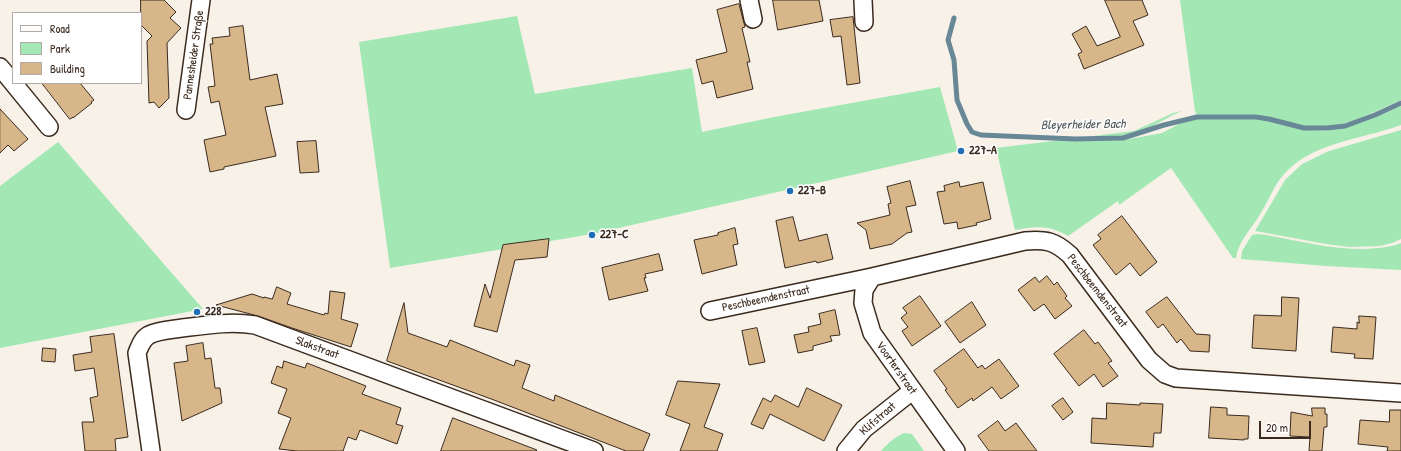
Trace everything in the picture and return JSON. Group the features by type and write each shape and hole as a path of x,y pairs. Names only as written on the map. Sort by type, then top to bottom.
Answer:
{"street":[{"name":"Pannesheider Straße","path":"186,110 201,0"},
{"path":"749,0 753,19"},
{"path":"862,0 864,22"},
{"path":"0,67 12,82"},
{"path":"14,84 49,128"},
{"name":"Peschbeemdenstraat","path":"710,311 872,277 1025,241 1040,239 1052,242 1070,255 1149,360 1165,374 1176,378 1401,393"},
{"name":"Voorterstraat","path":"872,277 864,290 862,303 872,333 956,451"},
{"name":"Slakstraat","path":"151,451 137,353 141,343 148,336 159,332 234,323 255,325 594,451"},
{"name":"Klifstraat","path":"846,451 864,429 912,390"}],"green space":[{"path":"1180,0 1401,0 1401,100 1348,123 1323,127 1306,126 1259,115 1197,115 1195,111"},
{"path":"517,16 535,94 692,68 702,132 774,117 940,87 958,151 592,234 390,268 359,42"},
{"path":"1401,106 1401,125 1320,150 1305,157 1292,167 1277,183 1262,211 1242,241 1236,258 1233,258 1171,168 1119,205 1118,201 1068,236 1062,232 1042,227 1015,230 996,148 1134,131 1173,113 1182,111 1151,127 1127,134 1122,138 1124,140 1162,133 1181,123 1197,119 1261,119 1302,129 1325,131 1349,126 1376,117"},
{"path":"1401,130 1401,239 1380,246 1348,247 1255,231 1285,180 1302,164 1329,151"},
{"path":"58,142 203,309 0,348 0,186"},
{"path":"1258,234 1351,249 1383,248 1401,243 1401,270 1241,259 1242,251 1252,235"},
{"path":"904,433 912,434 924,451 881,451 892,440"}],"building":[{"path":"141,0 164,0 176,12 170,18 181,28 167,43 169,98 159,108 154,102 149,103 147,41 152,36 142,26"},
{"path":"773,0 819,0 823,21 778,30"},
{"path":"1105,0 1142,0 1148,15 1133,21 1144,45 1084,69 1078,54 1082,52 1072,34 1086,26 1097,46 1120,37"},
{"path":"739,4 745,27 742,28 750,62 747,62 753,89 717,98 713,81 702,84 696,60 727,52 717,10"},
{"path":"853,17 860,83 847,85 841,36 833,37 830,20"},
{"path":"243,26 250,80 277,74 283,104 265,107 276,156 224,167 224,169 210,172 204,140 226,135 219,101 211,103 208,87 215,86 210,44 213,44 212,38 230,36 229,28"},
{"path":"43,84 81,84 94,100 70,119"},
{"path":"0,109 28,139 14,151 8,145 0,153"},
{"path":"316,141 319,172 300,173 297,142"},
{"path":"910,181 916,205 906,207 912,232 907,233 892,244 870,249 866,230 857,223 890,215 888,204 891,203 887,187"},
{"path":"959,182 960,187 983,182 991,219 976,223 977,225 958,229 957,222 944,224 937,192 945,191 944,186"},
{"path":"1122,216 1157,262 1140,276 1130,263 1116,275 1093,245 1101,239 1098,235"},
{"path":"793,217 799,241 827,234 833,259 785,268 776,221"},
{"path":"735,228 738,244 733,245 737,265 702,274 694,240 718,235 718,233"},
{"path":"549,239 547,257 515,260 497,332 474,326 485,284 490,298 503,245"},
{"path":"659,254 663,270 645,274 646,278 644,278 648,291 609,300 602,268"},
{"path":"1047,276 1054,285 1057,282 1067,296 1065,298 1072,306 1055,319 1044,304 1034,311 1018,290 1035,277 1039,282"},
{"path":"277,287 291,293 287,304 324,315 325,313 328,314 330,291 345,293 341,319 358,324 351,347 258,316 216,305 252,294 272,299"},
{"path":"920,296 941,326 912,346 902,331 908,327 901,318 907,313 903,308"},
{"path":"1167,297 1196,334 1210,335 1209,352 1190,351 1181,339 1177,343 1163,324 1158,328 1146,312"},
{"path":"1282,297 1299,298 1296,351 1252,348 1254,315 1281,316"},
{"path":"972,302 986,325 960,343 945,322"},
{"path":"404,303 408,333 447,347 450,340 514,366 516,360 530,365 522,388 554,401 555,395 650,434 643,451 626,451 494,400 387,361"},
{"path":"835,310 840,335 830,336 832,341 813,346 813,350 798,353 794,335 809,332 808,327 821,324 819,314"},
{"path":"1359,316 1376,317 1373,359 1354,358 1355,354 1331,352 1333,327 1357,329"},
{"path":"757,328 765,362 749,365 742,331"},
{"path":"1084,330 1095,344 1098,342 1112,361 1108,363 1118,376 1103,387 1094,374 1079,386 1054,354"},
{"path":"114,334 128,437 115,439 116,451 85,451 82,422 94,422 90,398 98,396 94,368 75,371 73,355 92,352 90,337"},
{"path":"203,343 205,359 211,358 215,388 220,388 222,403 182,421 174,363 188,361 186,346"},
{"path":"43,348 56,349 55,362 42,361"},
{"path":"964,349 978,368 982,365 985,369 999,359 1019,386 1001,399 992,387 973,401 972,398 958,408 934,371"},
{"path":"284,361 305,368 307,363 366,386 362,394 401,408 396,424 403,426 397,444 360,430 356,440 348,437 343,451 297,451 279,449 291,418 278,413 287,389 271,383 277,366 282,368"},
{"path":"678,381 720,384 704,427 723,434 717,451 680,451 690,424 666,415"},
{"path":"807,388 842,405 824,441 770,414 763,429 751,424 763,398 771,402 775,395 798,407"},
{"path":"1063,398 1073,412 1063,420 1052,406"},
{"path":"1107,403 1140,405 1140,403 1163,404 1161,433 1154,433 1153,447 1091,443 1092,418 1106,419"},
{"path":"1211,407 1227,408 1227,415 1249,416 1248,439 1209,438"},
{"path":"1312,408 1325,408 1325,414 1327,414 1327,427 1324,427 1322,451 1309,451 1310,437 1290,436 1291,412 1312,416"},
{"path":"1390,410 1401,410 1401,451 1387,451 1388,447 1358,444 1360,420 1389,422"},
{"path":"453,418 537,450 441,451"},
{"path":"998,421 1005,431 1016,423 1037,451 989,451 978,436"}],"waterway":[{"name":"Bleyerheider Bach","path":"954,18 948,40 954,60 957,100 972,132 981,135 1075,139 1123,138 1164,125 1197,117 1256,117 1304,128 1327,128 1345,126 1375,115 1401,103"}],"place":[{"name":"227-A","path":"961,151"},
{"name":"227-B","path":"790,191"},
{"name":"227-C","path":"592,235"},
{"name":"228","path":"197,312"}]}
